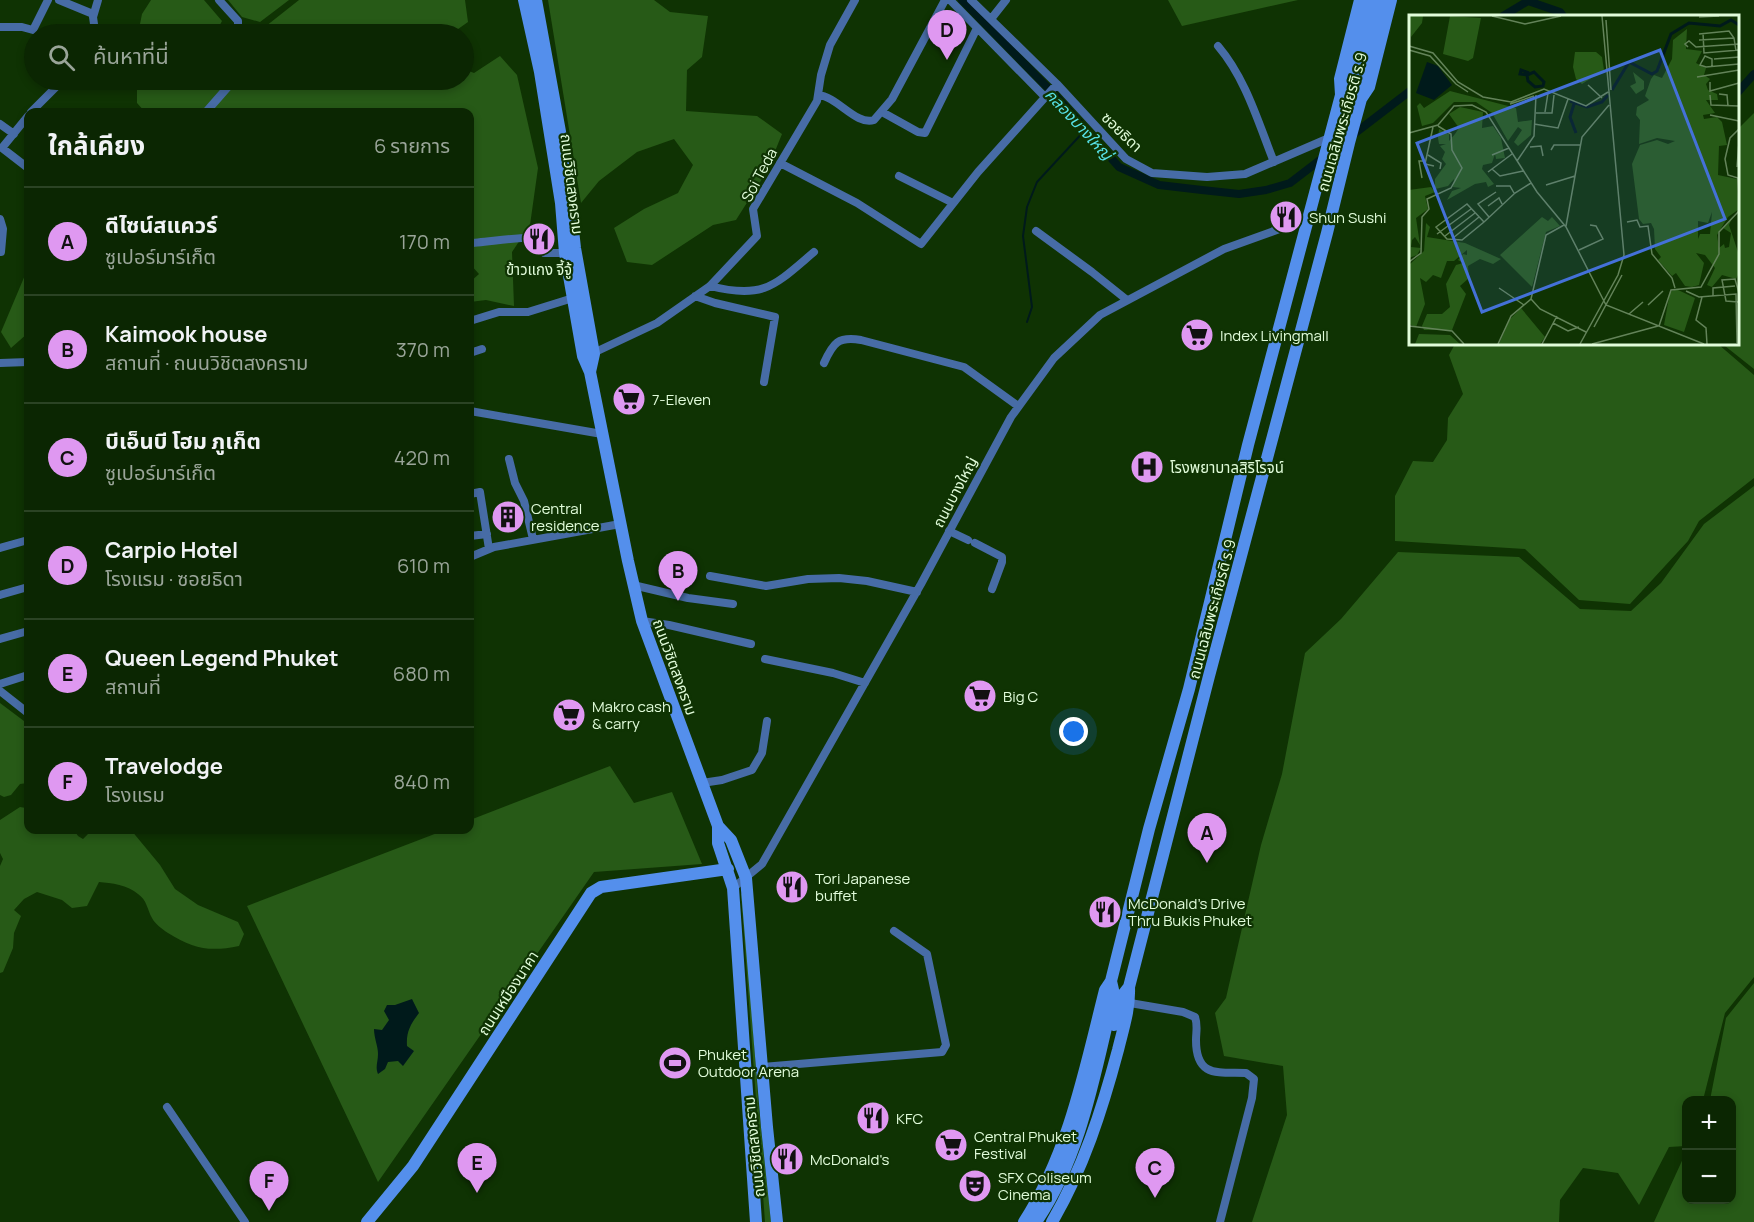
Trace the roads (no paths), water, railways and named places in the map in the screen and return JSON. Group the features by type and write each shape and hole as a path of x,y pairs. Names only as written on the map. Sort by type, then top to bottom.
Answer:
{"main road":[{"name":"ถนนวิชิตสงคราม","path":"524,0 546,105 561,203 565,254 573,298 589,355"},
{"name":"ถนนวิชิตสงคราม","path":"536,0 561,136 590,372 633,585 642,621 718,826 718,843 733,888 756,1222"},
{"name":"ถนนเฉลิมพระเกียรติ ร.9","path":"1024,1222 1035,1205 1062,1147 1073,1115 1105,990 1111,981 1149,829 1189,689 1250,438 1341,95 1340,79 1359,0"},
{"path":"1341,95 1349,83 1370,0"},
{"path":"1361,99 1360,86 1381,0"},
{"name":"ถนนเฉลิมพระเกียรติ ร.9","path":"1052,1222 1068,1196 1092,1136 1111,1075 1130,1004 1129,987 1209,676 1324,245 1349,142 1361,99 1369,87 1391,0"},
{"name":"ถนนวิชิตสงคราม","path":"718,826 731,840 746,878 777,1222"},
{"name":"ถนนเหมืองนาคา","path":"367,1222 413,1166 591,893 601,886 728,869"},
{"path":"1036,1222 1076,1143 1113,994 1111,981"},
{"path":"1046,1222 1059,1198 1087,1127 1122,996 1129,987"}],"street":[{"path":"36,24 48,0"},
{"path":"59,0 93,14"},
{"path":"94,24 93,14 98,0"},
{"path":"219,0 238,21 238,24"},
{"name":"Soi Teda","path":"589,355 657,323 710,286 757,236 753,209 817,101 821,75 830,45 855,0"},
{"path":"818,95 830,98 864,121 874,120 895,94 945,0"},
{"path":"950,0 1044,96"},
{"name":"ซอยธิดา","path":"971,0 1057,84 1126,159 1152,173 1207,177 1245,174 1329,138"},
{"path":"991,19 1006,0"},
{"path":"0,27 24,28"},
{"path":"882,112 918,132 925,133 977,28"},
{"path":"1218,46 1232,63 1274,162"},
{"path":"780,163 857,203 921,244 953,203 1044,96 1057,84"},
{"path":"34,108 52,90"},
{"path":"210,108 225,90"},
{"path":"39,102 43,108"},
{"path":"24,122 1,148 24,165"},
{"path":"0,124 14,134"},
{"path":"898,176 953,203"},
{"path":"0,219 3,229 1,252"},
{"name":"ถนนบางใหญ่","path":"733,888 762,864 917,592 1018,406 1054,357 1100,315 1127,300 1224,249 1307,219"},
{"path":"1036,231 1127,300"},
{"path":"474,243 495,242 526,236 534,239 544,253 565,254"},
{"path":"710,286 744,291 765,289 780,281 814,252"},
{"path":"695,296 715,303 775,316 764,382"},
{"path":"474,320 499,312 528,312 573,298"},
{"path":"824,363 832,347 838,341 861,340 964,367 1018,406"},
{"path":"474,352 482,349"},
{"path":"0,363 24,362"},
{"path":"474,412 602,434"},
{"path":"509,459 514,483 524,501 533,539"},
{"path":"474,493 480,492 489,549"},
{"path":"474,555 489,549 533,539 620,524"},
{"path":"949,531 1002,557 992,589"},
{"path":"474,536 486,534"},
{"path":"0,548 24,541"},
{"path":"710,576 766,586 808,579 839,578 867,581 917,592"},
{"path":"633,585 688,598 733,604"},
{"path":"0,595 24,588"},
{"path":"642,621 751,644"},
{"path":"0,639 24,632"},
{"path":"765,660 822,670 865,683"},
{"path":"0,684 24,676"},
{"path":"0,691 24,709"},
{"path":"702,783 722,780 752,770 762,753 767,721"},
{"path":"762,1066 942,1052 946,1045 927,954 894,931"},
{"path":"1130,1004 1183,1012 1195,1017 1196,1047 1207,1071 1246,1073 1254,1079 1252,1098 1220,1222"},
{"path":"167,1107 245,1222"}],"water":[{"path":"412,999 419,1013 407,1036 407,1046 414,1051 403,1066 398,1061 388,1062 385,1069 378,1074 378,1051 374,1029 382,1030 389,1020 384,1011 387,1005 395,1005"}],"waterway":[{"name":"คลองบางใหญ่","path":"962,0 1053,93 1119,167 1159,185 1239,194 1290,183 1409,92"},
{"name":"คลองบางใหญ่","path":"1505,15 1528,1 1560,12 1562,15"},
{"path":"1739,91 1754,74"},
{"path":"1027,322 1032,307 1023,236 1027,207 1037,182 1086,129"}],"place":[{"name":"Carpio Hotel","path":"947,60"},
{"name":"Shun Sushi","path":"1286,217"},
{"name":"ข้าวแกง จี้จู้","path":"539,239"},
{"name":"Index Livingmall","path":"1197,335"},
{"name":"7-Eleven","path":"629,399"},
{"name":"โรงพยาบาลสิริโรจน์","path":"1147,467"},
{"name":"Central residence","path":"508,517"},
{"name":"Kaimook house","path":"678,601"},
{"name":"Big C","path":"980,696"},
{"name":"Makro cash & carry","path":"569,715"},
{"name":"ดีไซน์สแควร์","path":"1207,863"},
{"name":"Tori Japanese buffet","path":"792,887"},
{"name":"McDonald's Drive Thru Bukis Phuket","path":"1105,912"},
{"name":"Phuket Outdoor Arena","path":"675,1063"},
{"name":"KFC","path":"873,1118"},
{"name":"Central Phuket Festival","path":"951,1145"},
{"name":"McDonald's","path":"787,1159"},
{"name":"SFX Coliseum Cinema","path":"975,1186"},
{"name":"Queen Legend Phuket","path":"477,1193"},
{"name":"บีเอ็นบี โฮม ภูเก็ต","path":"1155,1198"},
{"name":"Travelodge","path":"269,1211"}]}
